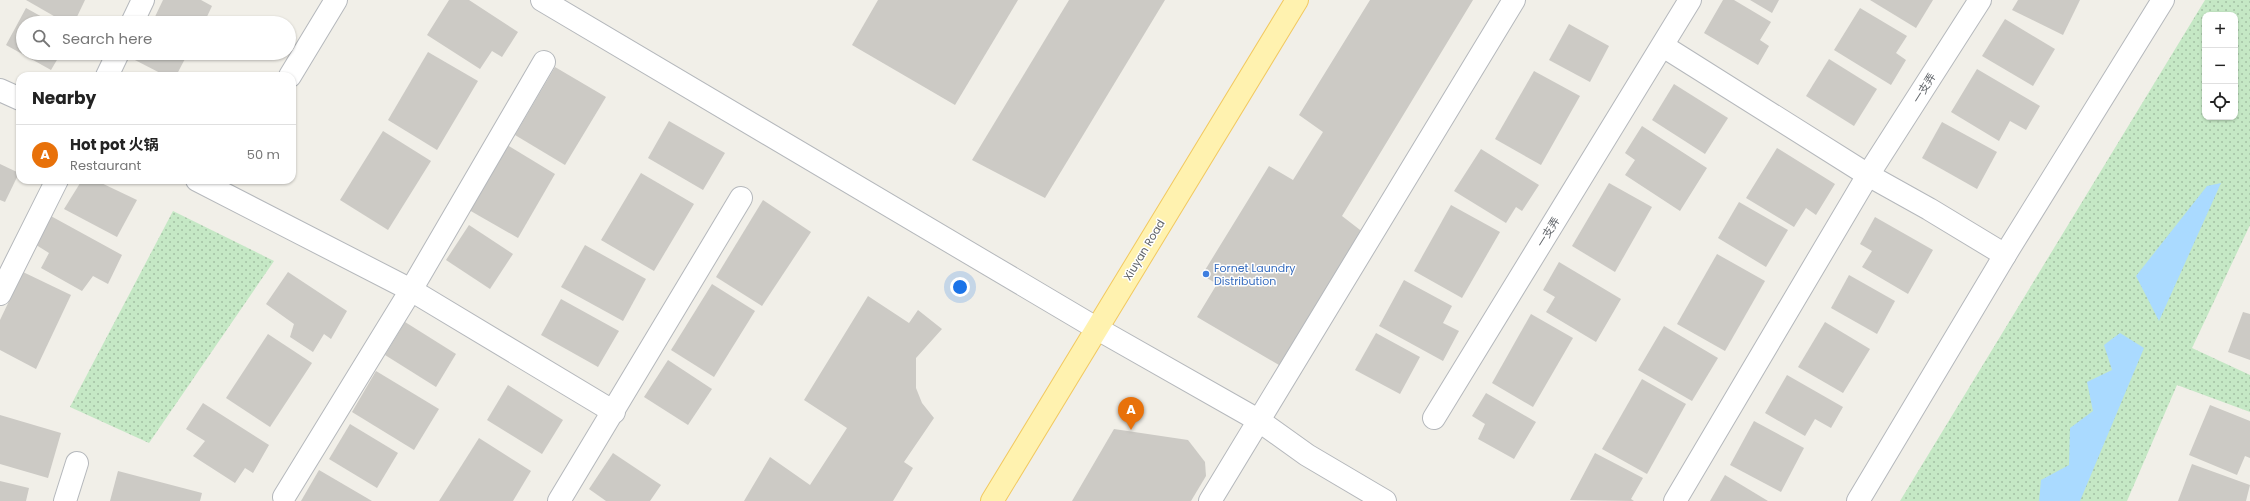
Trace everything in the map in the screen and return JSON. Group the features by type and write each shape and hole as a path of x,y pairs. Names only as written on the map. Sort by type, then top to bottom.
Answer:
{"main road":[{"name":"Xiuyan Road","path":"992,501 1297,0"}],"street":[{"path":"135,16 143,0"},
{"path":"292,72 336,0"},
{"path":"542,0 1096,328 1258,420 1307,455 1385,501"},
{"path":"1210,501 1514,0"},
{"name":"一支弄","path":"1434,418 1690,0"},
{"name":"一支弄","path":"1675,501 1868,175 1980,0"},
{"path":"1858,501 2005,255 2163,0"},
{"path":"1663,46 1868,175 2005,255"},
{"path":"109,72 115,60"},
{"path":"284,497 411,290 544,62"},
{"path":"0,90 16,97"},
{"path":"0,294 55,184"},
{"path":"224,186 411,290 614,412"},
{"path":"559,501 614,412 741,198"},
{"path":"65,501 76,463"}],"green space":[{"path":"2205,0 2250,0 2250,225 2192,348 2250,375 2250,412 2177,385 2127,501 1900,501"},
{"path":"173,211 274,261 149,443 70,407"}],"water":[{"path":"2221,183 2159,321 2136,276 2207,186"},
{"path":"2120,333 2144,348 2080,501 2039,501 2041,480 2069,465 2070,428 2093,411 2087,382 2112,370 2104,345"}],"building":[{"path":"26,0 85,0 77,16 54,16"},
{"path":"163,0 201,0 212,6 207,16 155,16"},
{"path":"449,0 469,0 518,32 502,57 492,51 480,69 427,35"},
{"path":"878,0 1018,0 955,105 852,45"},
{"path":"1069,0 1165,0 1045,198 972,160"},
{"path":"1370,0 1473,0 1342,216 1364,233 1279,365 1197,317 1217,284 1202,275 1269,166 1293,180 1323,132 1299,115"},
{"path":"1723,0 1734,0 1771,22 1760,40 1769,46 1758,65 1704,33"},
{"path":"1750,0 1779,0 1772,13"},
{"path":"1870,0 1933,0 1916,28"},
{"path":"2018,0 2080,0 2063,35 2012,10"},
{"path":"26,8 40,16 22,16"},
{"path":"1860,8 1907,36 1896,53 1906,60 1891,85 1834,50"},
{"path":"2005,19 2055,49 2033,86 1982,56"},
{"path":"1569,24 1609,46 1590,82 1549,60"},
{"path":"16,26 16,51 6,45"},
{"path":"428,52 478,81 437,150 388,120"},
{"path":"1829,59 1877,89 1854,126 1806,96"},
{"path":"33,60 57,60 51,70"},
{"path":"135,60 184,60 178,72 158,72"},
{"path":"555,67 606,97 565,165 515,135"},
{"path":"1977,69 2040,106 2026,130 2010,121 1999,141 1951,112"},
{"path":"1534,71 1580,96 1541,165 1495,139"},
{"path":"1674,84 1728,118 1705,154 1652,120"},
{"path":"669,121 725,153 703,190 648,158"},
{"path":"1942,122 1997,152 1977,189 1922,158"},
{"path":"1642,126 1707,168 1680,211 1625,175 1635,160 1625,153"},
{"path":"383,131 431,161 388,230 340,200"},
{"path":"507,145 555,174 518,238 469,210"},
{"path":"1777,148 1835,184 1816,215 1806,208 1794,227 1746,198"},
{"path":"1481,149 1539,185 1522,211 1516,207 1506,223 1454,191"},
{"path":"0,164 16,172 16,179 5,202 0,200"},
{"path":"641,173 694,204 654,271 601,240"},
{"path":"1609,183 1652,207 1615,272 1572,246"},
{"path":"80,184 103,184 137,200 117,237 64,209"},
{"path":"763,200 811,232 762,306 716,277"},
{"path":"1739,202 1788,230 1766,267 1718,238"},
{"path":"1451,205 1500,232 1462,298 1414,271"},
{"path":"49,215 122,255 108,284 93,276 82,291 41,268 49,253 33,243"},
{"path":"1875,217 1933,250 1908,294 1862,267 1872,251 1860,244"},
{"path":"469,225 513,254 490,289 446,260"},
{"path":"585,245 646,279 623,321 561,287"},
{"path":"1717,254 1765,281 1725,351 1677,324"},
{"path":"1559,262 1621,299 1596,342 1546,312 1555,297 1543,290"},
{"path":"23,272 71,295 36,369 0,350 0,320"},
{"path":"288,272 347,311 331,339 324,334 313,352 290,337 294,324 266,304"},
{"path":"1849,275 1895,301 1877,334 1831,308"},
{"path":"1404,280 1452,306 1443,323 1459,331 1443,361 1379,326"},
{"path":"712,284 755,311 714,377 671,350"},
{"path":"868,296 909,323 918,310 942,329 916,358 916,388 922,403 934,418 904,462 913,468 893,501 744,501 770,457 810,485 847,428 804,400"},
{"path":"561,299 619,331 598,367 541,335"},
{"path":"2243,312 2250,314 2250,360 2228,352"},
{"path":"1531,314 1573,338 1533,407 1492,383"},
{"path":"405,322 456,354 436,387 385,355"},
{"path":"1825,322 1870,349 1843,393 1798,367"},
{"path":"1664,326 1718,358 1692,401 1638,370"},
{"path":"1376,333 1420,357 1400,394 1355,370"},
{"path":"268,334 312,363 270,427 226,398"},
{"path":"668,360 712,389 688,425 644,397"},
{"path":"376,371 439,409 414,450 352,412"},
{"path":"1787,375 1843,407 1831,428 1815,419 1805,436 1765,413"},
{"path":"1642,379 1686,404 1647,474 1602,449"},
{"path":"508,385 563,420 542,454 487,420"},
{"path":"1486,393 1536,422 1514,459 1478,439 1485,424 1472,416"},
{"path":"203,403 269,445 253,473 245,468 235,483 193,456 205,441 186,429"},
{"path":"2210,405 2250,421 2250,458 2245,456 2237,475 2189,455"},
{"path":"0,415 61,433 48,478 0,464"},
{"path":"1754,421 1804,448 1781,492 1730,465"},
{"path":"350,424 398,453 377,488 329,459"},
{"path":"1114,429 1188,440 1205,462 1206,476 1191,501 1072,501"},
{"path":"479,438 531,471 513,501 439,501"},
{"path":"613,453 661,485 650,501 606,501 589,489"},
{"path":"1595,453 1643,478 1631,499 1634,501 1570,500"},
{"path":"2192,464 2250,485 2246,501 2178,501"},
{"path":"319,470 372,501 301,501"},
{"path":"118,471 202,493 200,501 110,501"},
{"path":"1725,475 1768,501 1710,501"},
{"path":"0,481 29,488 26,501 0,501"}],"place":[{"name":"Fornet Laundry Distribution","path":"1206,274"},
{"name":"Hot pot 火锅","path":"1131,430"}]}
